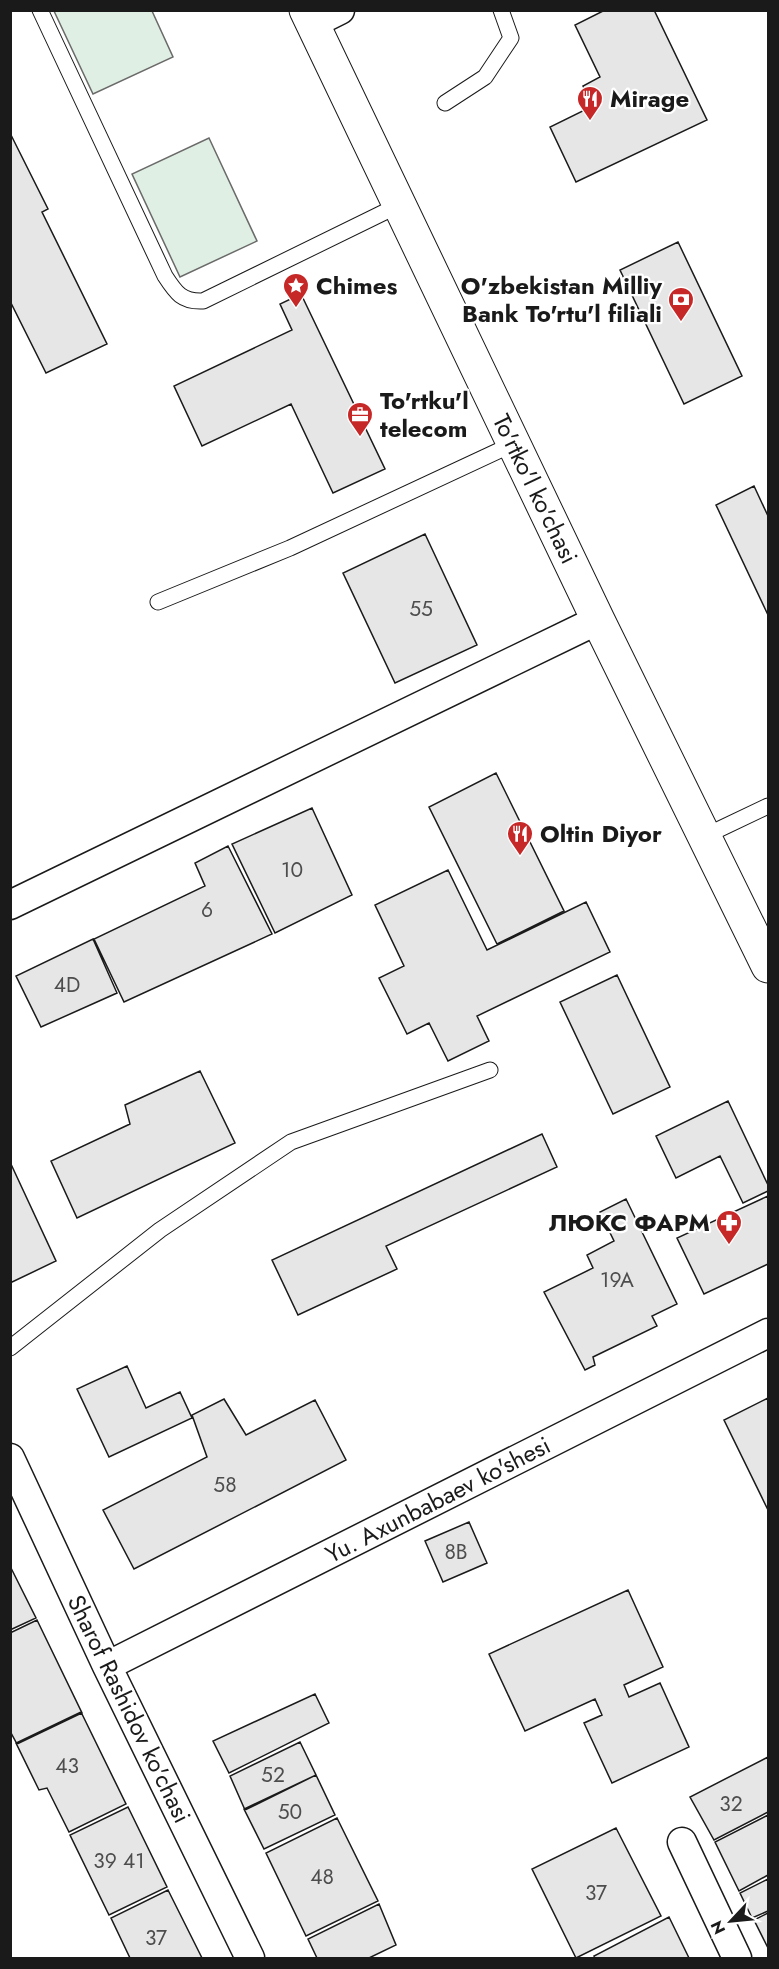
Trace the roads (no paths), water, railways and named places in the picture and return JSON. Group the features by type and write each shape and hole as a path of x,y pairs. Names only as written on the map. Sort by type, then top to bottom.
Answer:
{"street":[{"name":"To'rtko'l ko'chasi","path":"319,15 399,205 598,620 768,966"},
{"path":"10,906 598,620"},
{"name":"Yu. Axunbabaev ko'shesi","path":"107,1666 768,1334"},
{"name":"Sharof Rashidov ko'chasi","path":"10,1458 107,1666 250,1959"},
{"path":"682,1842 737,1959"}],"lane":[{"path":"40,10 176,295 189,302 204,301 399,205"},
{"path":"445,103 484,77 511,38 501,10"},
{"path":"158,602 290,548 513,444"},
{"path":"705,836 768,806"},
{"path":"10,1348 160,1230 291,1142 490,1070"}],"place":[{"name":"Mirage","path":"590,122"},
{"name":"Chimes","path":"296,309"},
{"name":"O'zbekistan Milliy Bank To'rtu'l filiali","path":"681,323"},
{"name":"To'rtku'l telecom","path":"360,438"},
{"name":"Oltin Diyor","path":"520,857"},
{"name":"ЛЮКС ФАРМ","path":"729,1246"}]}
